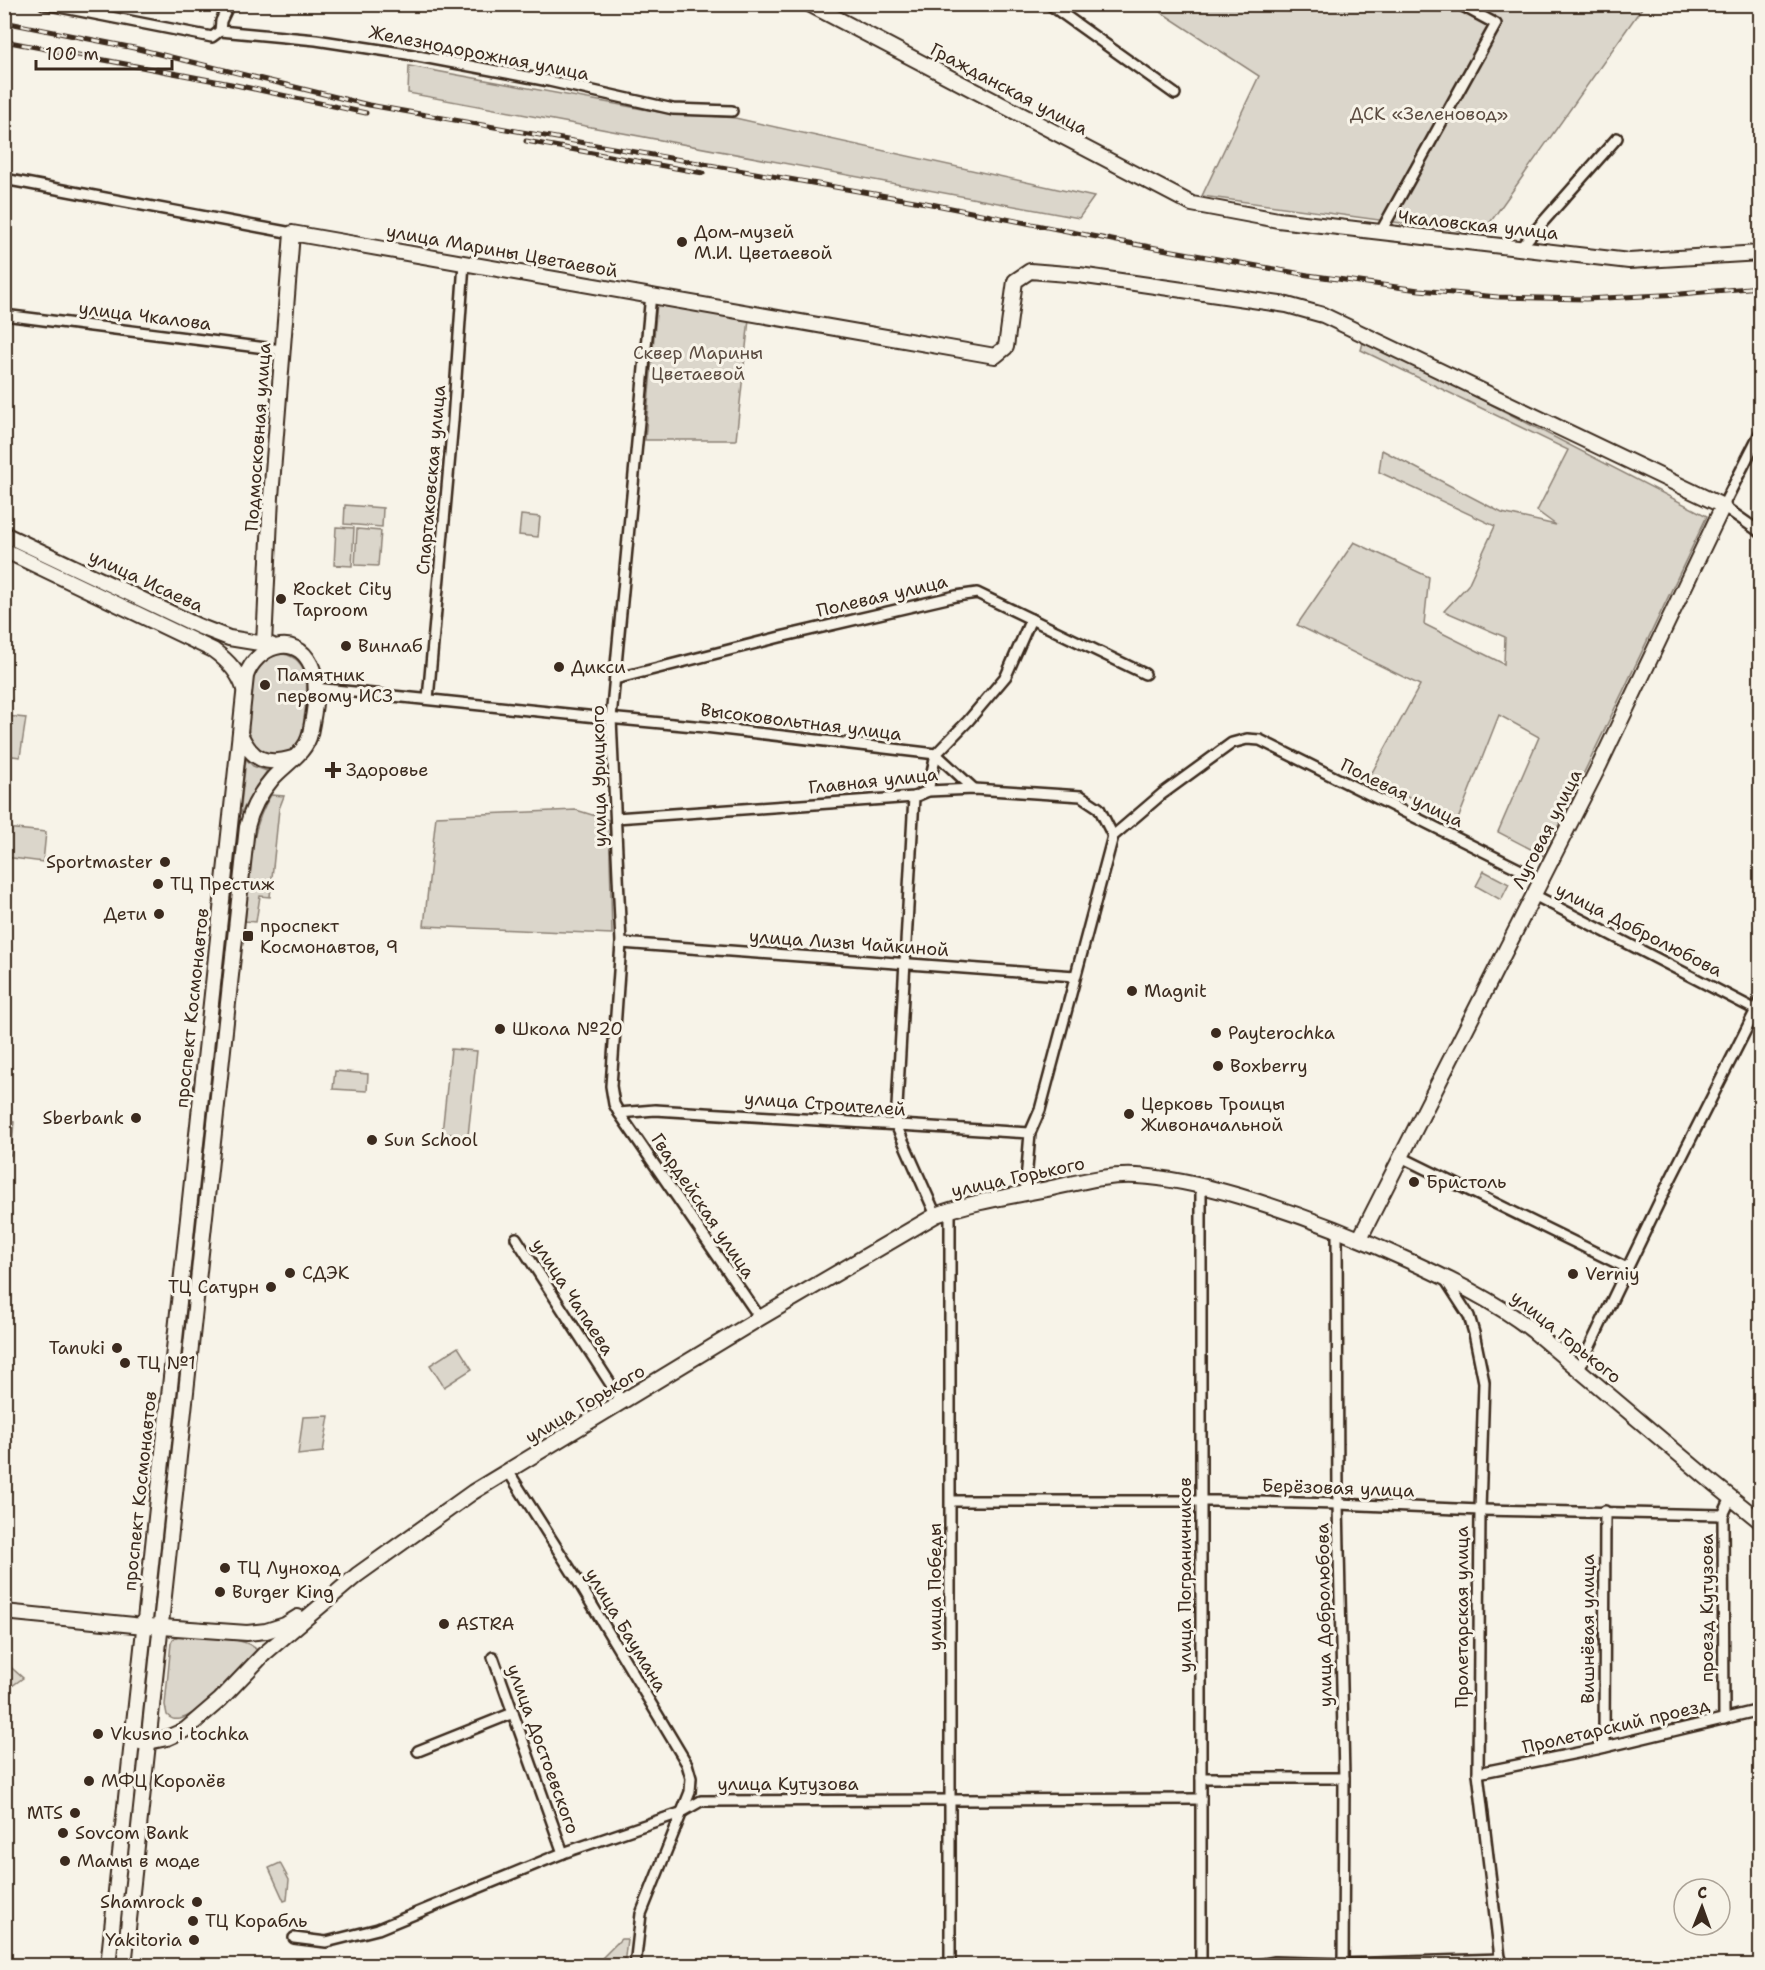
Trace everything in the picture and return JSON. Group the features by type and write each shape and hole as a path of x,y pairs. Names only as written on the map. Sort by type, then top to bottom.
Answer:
{"main road":[{"name":"Гражданская улица","path":"809,4 1192,204"},
{"name":"Чкаловская улица","path":"1192,204 1278,220 1629,261 1761,253"},
{"name":"улица Марины Цветаевой","path":"292,233 995,356 1006,348 1015,281 1030,271 1079,274 1287,305 1323,315 1723,506"},
{"name":"Подмосковная улица","path":"270,645 269,529 292,233"},
{"name":"Луговая улица","path":"1360,1238 1600,764 1723,506"},
{"name":"улица Исаева","path":"4,534 198,626 229,638 270,645"},
{"name":"улица Исаева","path":"4,550 213,650 232,666 238,674 244,691"},
{"name":"проспект Космонавтов","path":"108,1965 244,691 246,676 252,661 270,645 293,648 307,658 312,667 315,688 308,740 299,754 271,780 249,816 247,827 124,1965"},
{"path":"240,734 250,752 263,760 280,762 293,758"},
{"name":"улица Горького","path":"330,1597 473,1492 760,1318 936,1215 950,1209 1025,1193 1098,1179 1133,1176 1165,1178 1201,1185 1273,1206 1338,1229 1444,1277 1504,1308 1761,1521"},
{"path":"4,1612 247,1633 266,1631 285,1625 330,1597"},
{"path":"132,1741 148,1742 167,1738 185,1730 220,1700 264,1654 330,1597"},
{"path":"247,1633 262,1646 264,1654"}],"street":[{"path":"220,31 221,21 229,4"},
{"path":"1049,4 1175,94"},
{"path":"1380,233 1496,24 1459,4"},
{"name":"Железнодорожная улица","path":"48,5 212,37 220,31 316,40 408,54 549,81 673,109 732,111"},
{"path":"1520,248 1617,138"},
{"name":"улица Марины Цветаевой","path":"4,179 292,233"},
{"name":"Спартаковская улица","path":"428,699 453,427 464,263"},
{"name":"улица Урицкого","path":"619,1113 614,1104 611,1086 621,943 611,718 651,294"},
{"name":"улица Чкалова","path":"4,315 282,350"},
{"name":"Луговая улица","path":"1723,506 1761,433"},
{"path":"1723,506 1761,532"},
{"name":"Полевая улица","path":"615,679 769,640 977,593 1145,674"},
{"path":"928,791 936,754 1006,676 1032,619"},
{"path":"315,688 611,718"},
{"name":"Высоковольтная улица","path":"611,718 705,726 936,754"},
{"name":"Полевая улица","path":"1113,836 1173,786 1232,743 1247,739 1260,740 1541,880"},
{"path":"936,754 974,789"},
{"name":"Главная улица","path":"616,818 914,797 928,791 974,789 1080,796 1098,808 1113,836"},
{"path":"914,797 896,1125 936,1215"},
{"path":"1025,1193 1030,1133 1040,1110 1113,836"},
{"name":"улица Добролюбова","path":"1534,895 1759,1008"},
{"name":"улица Лизы Чайкиной","path":"621,943 1075,976"},
{"path":"1579,1369 1627,1268 1759,1008"},
{"name":"улица Строителей","path":"619,1113 655,1110 1030,1133"},
{"name":"Гвардейская улица","path":"619,1113 760,1318"},
{"path":"1401,1157 1627,1268"},
{"name":"улица Пограничников","path":"1201,1185 1201,1965"},
{"name":"улица Победы","path":"950,1209 950,1965"},
{"name":"улица Добролюбова","path":"1338,1229 1338,1504 1344,1778 1343,1964"},
{"name":"улица Чапаева","path":"516,1238 622,1403"},
{"name":"Пролетарская улица","path":"1444,1277 1469,1316 1484,1382 1480,1510 1478,1773 1501,1962"},
{"name":"улица Баумана","path":"508,1471 579,1583 687,1764 691,1778 690,1792 641,1914 635,1965"},
{"name":"проезд Кутузова","path":"1724,1719 1723,1515 1731,1498"},
{"name":"Берёзовая улица","path":"951,1501 1202,1501 1723,1515"},
{"name":"Вишнёвая улица","path":"1604,1747 1605,1511"},
{"name":"улица Достоевского","path":"493,1657 563,1853"},
{"name":"Пролетарский проезд","path":"1478,1773 1604,1747 1761,1710"},
{"path":"418,1751 513,1713"},
{"path":"1201,1778 1344,1778"},
{"name":"улица Кутузова","path":"294,1938 326,1942 378,1929 563,1853 680,1813 701,1801 1201,1799"},
{"path":"1253,1965 1275,1962 1343,1964 1501,1962"}],"green space":[{"name":"ДСК «Зеленовод»","path":"1150,5 1644,5 1482,234 1202,196 1259,76"},
{"path":"409,66 659,112 735,118 1094,197 1079,218 408,93"},
{"name":"Сквер Марины Цветаевой","path":"657,302 749,319 736,440 645,440"},
{"path":"1364,339 1707,516 1544,856 1498,832 1539,737 1499,715 1457,822 1369,778 1420,685 1297,625 1354,542 1429,577 1424,624 1504,664 1505,637 1444,611 1468,585 1495,526 1379,472 1382,450 1502,513 1556,525 1537,511 1568,450 1361,350"},
{"path":"345,505 383,508 382,527 344,524"},
{"path":"521,515 540,517 538,537 519,535"},
{"path":"336,527 354,528 352,566 334,565"},
{"path":"357,529 381,531 378,566 355,565"},
{"path":"283,654 294,658 301,666 307,687 306,700 302,735 296,745 281,755 273,755 257,747 248,728 251,693 256,672 262,663 271,657"},
{"path":"6,716 26,718 20,757 5,755"},
{"path":"246,759 253,766 267,771 240,814"},
{"path":"271,795 284,796 279,809 270,897 260,896 256,922 245,921 254,839 263,808"},
{"path":"576,810 609,820 612,934 424,926 436,816"},
{"path":"5,828 46,832 43,862 5,857"},
{"path":"1484,871 1509,884 1501,900 1476,886"},
{"path":"451,1049 477,1051 468,1136 442,1133"},
{"path":"335,1071 368,1074 367,1091 333,1089"},
{"path":"5,1121 14,1122 11,1155 5,1155"},
{"path":"458,1347 472,1369 444,1387 430,1365"},
{"path":"329,1416 323,1452 298,1455 303,1417"},
{"path":"180,1635 232,1639 251,1645 257,1650 199,1709 176,1719 167,1715 165,1705 171,1643"},
{"path":"4,1662 23,1678 5,1691"},
{"path":"280,1863 289,1880 287,1900 284,1901 269,1868"},
{"path":"621,1939 627,1939 624,1965 595,1965"}],"railway":[{"path":"4,22 134,48 369,105 926,203 1117,241 1308,275 1419,290 1498,297 1586,299 1760,287"},
{"path":"4,41 231,84 366,113"},
{"path":"526,141 703,173"}],"place":[{"name":"Дом-музей М.И. Цветаевой","path":"682,242"},
{"name":"Rocket City Taproom","path":"281,599"},
{"name":"Винлаб","path":"346,646"},
{"name":"Дикси","path":"559,667"},
{"name":"Памятник первому ИСЗ","path":"265,685"},
{"name":"Здоровье","path":"333,770"},
{"name":"Sportmaster","path":"165,862"},
{"name":"ТЦ Престиж","path":"158,884"},
{"name":"Дети","path":"159,914"},
{"name":"проспект Космонавтов, 9","path":"248,936"},
{"name":"Magnit","path":"1132,991"},
{"name":"Школа №20","path":"500,1029"},
{"name":"Payterochka","path":"1216,1033"},
{"name":"Boxberry","path":"1218,1066"},
{"name":"Церковь Троицы Живоначальной","path":"1129,1114"},
{"name":"Sberbank","path":"136,1118"},
{"name":"Sun School","path":"372,1140"},
{"name":"Бристоль","path":"1414,1182"},
{"name":"СДЭК","path":"290,1273"},
{"name":"Verniy","path":"1573,1274"},
{"name":"ТЦ Сатурн","path":"271,1287"},
{"name":"Tanuki","path":"117,1348"},
{"name":"ТЦ №1","path":"125,1363"},
{"name":"ТЦ Луноход","path":"225,1568"},
{"name":"Burger King","path":"220,1592"},
{"name":"ASTRA","path":"444,1624"},
{"name":"Vkusno i tochka","path":"98,1734"},
{"name":"МФЦ Королёв","path":"89,1781"},
{"name":"MTS","path":"75,1813"},
{"name":"Sovcom Bank","path":"63,1833"},
{"name":"Мамы в моде","path":"65,1861"},
{"name":"Shamrock","path":"197,1902"},
{"name":"ТЦ Корабль","path":"193,1921"},
{"name":"Yakitoria","path":"194,1940"}]}
